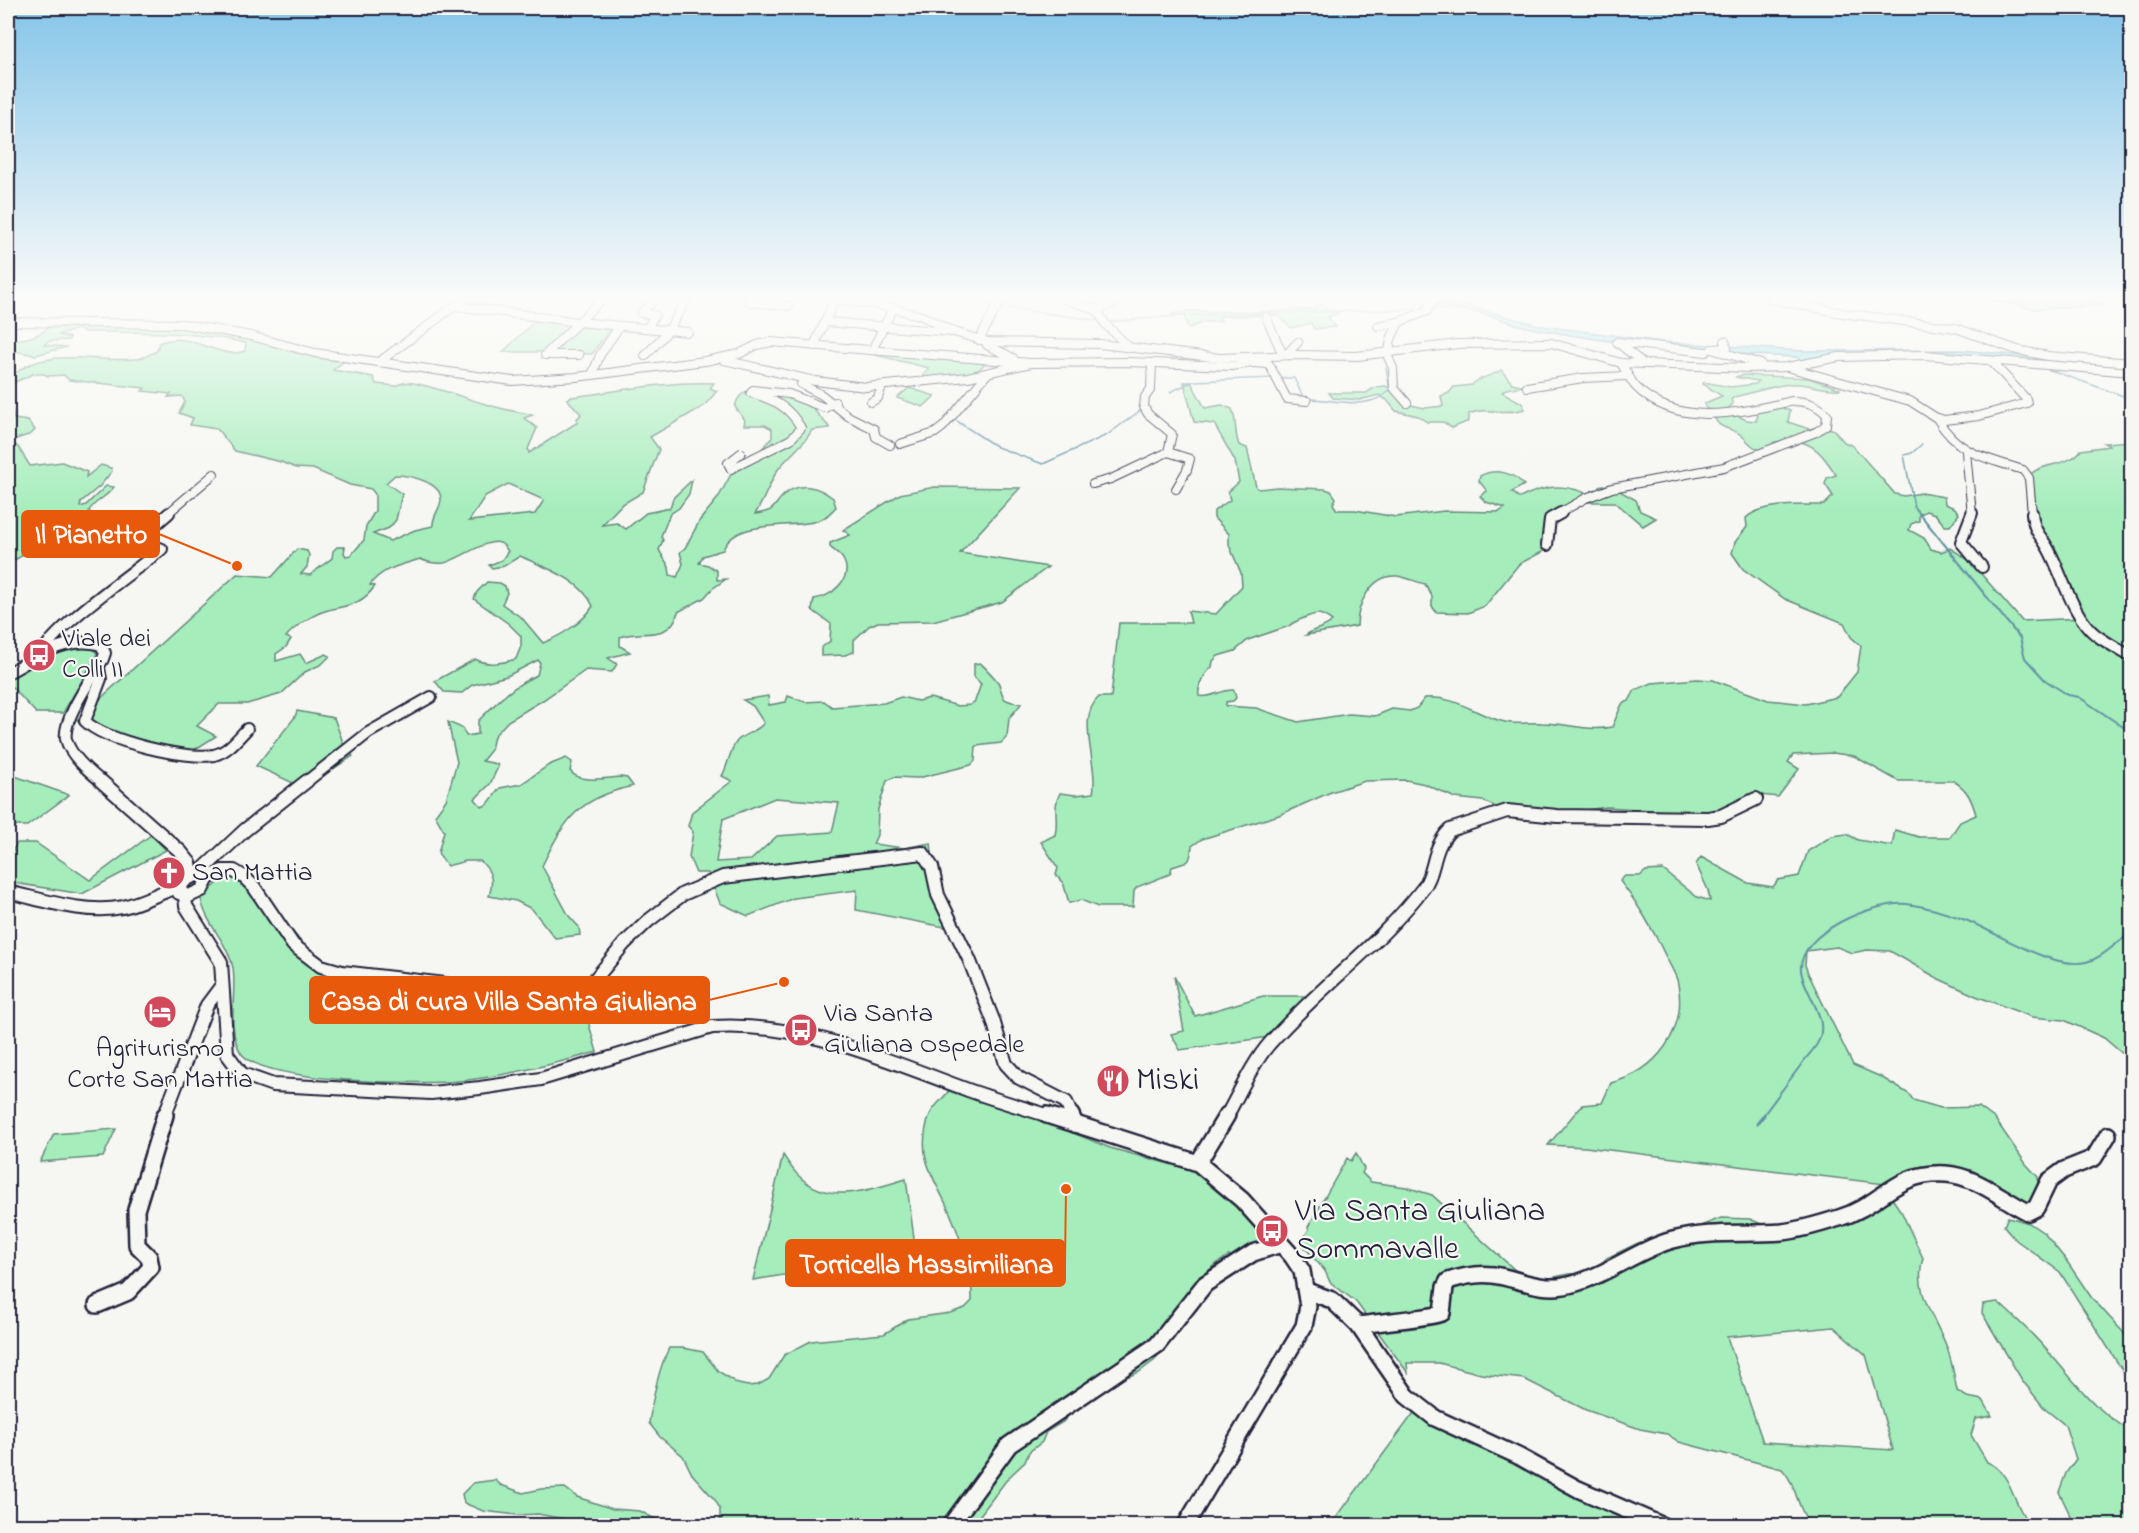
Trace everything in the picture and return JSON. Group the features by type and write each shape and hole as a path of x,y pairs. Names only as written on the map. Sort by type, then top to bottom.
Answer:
{"street":[{"path":"438,371 512,381 629,371"},
{"path":"592,375 594,371"},
{"path":"757,371 818,390 835,402 841,411 874,429 876,437 890,445"},
{"path":"770,371 837,386 882,386 1001,371"},
{"path":"900,444 934,433 943,427 988,371"},
{"path":"1152,371 1151,389 1145,397 1144,406 1148,414 1172,434 1168,452"},
{"path":"1272,371 1287,399 1307,401"},
{"path":"1392,371 1391,376 1395,390 1407,403"},
{"path":"1547,545 1550,519 1586,498 1612,488 1701,473 1744,461 1816,432 1826,424 1827,415 1823,410 1810,402 1802,401 1792,401 1731,414 1694,413 1670,409 1649,400 1624,371"},
{"path":"1800,371 1910,401 1928,410 1938,420 1954,444 1966,452 2023,470 2029,478 2033,527 2051,553 2059,575 2085,623 2096,634 2132,657"},
{"path":"1938,420 1951,421 2025,405 2026,399 2000,371"},
{"path":"1527,387 1583,378 1627,376"},
{"path":"871,402 878,398 882,386"},
{"path":"741,453 728,463 731,469 791,439 801,429 796,418 781,402 752,393 753,390 815,402 825,408 835,402"},
{"path":"1093,484 1111,479 1168,452 1190,459 1187,470 1176,489"},
{"path":"1966,452 1972,515 1962,543 1982,567"},
{"path":"40,656 44,647 85,610 162,549 142,541 146,533 213,474"},
{"path":"8,673 65,645 82,642 101,645 105,653 99,668 68,720 66,739 74,754 92,773 181,852 208,883 201,892 182,891 122,908 108,909 77,906 8,892"},
{"path":"99,668 101,679 85,721 87,726 97,733 133,744 207,756 221,753 247,729"},
{"path":"182,891 245,830 368,733 431,697"},
{"path":"1198,1163 1269,1044 1390,925 1426,885 1435,853 1443,837 1450,830 1507,811 1557,816 1708,818 1721,816 1756,799"},
{"path":"200,876 234,871 244,877 254,887 293,945 321,966 342,972 445,984 511,998 553,1001 582,995 624,944 648,921 683,894 702,885 723,877 923,853 932,867 938,896 969,959 993,1020 1006,1064 1019,1078 1066,1102 1075,1124"},
{"path":"182,891 186,906 221,962 227,1054 242,1074 273,1085 431,1093 480,1088 541,1079 712,1027 741,1025 842,1043 971,1091 1198,1163 1242,1200 1302,1271 1308,1306 1304,1326 1185,1526"},
{"path":"97,1305 118,1299 141,1282 151,1267 149,1257 136,1245 136,1210 142,1183 162,1120 207,1005 222,985"},
{"path":"1358,1325 1418,1316 1436,1317 1442,1313 1445,1287 1448,1281 1458,1278 1479,1274 1491,1275 1536,1285 1562,1287 1588,1279 1654,1246 1674,1239 1695,1236 1797,1232 1868,1207 1892,1186 1928,1174 1948,1174 1972,1182 2028,1212 2036,1208 2049,1181 2064,1170 2094,1158 2108,1135"},
{"path":"950,1526 1009,1444 1157,1345 1205,1284 1253,1253 1281,1244"},
{"path":"1307,1291 1332,1300 1358,1325 1407,1396 1435,1418 1518,1456 1578,1489 1663,1526"}],"green space":[{"path":"19,371 336,371 373,377 376,384 396,386 415,383 533,415 524,418 537,428 528,449 529,453 578,422 577,419 581,414 567,399 571,397 661,385 714,383 710,388 717,391 704,406 650,437 659,449 643,492 621,505 602,525 617,523 626,529 646,513 670,508 673,498 692,480 689,494 679,508 670,514 661,536 663,540 659,550 669,567 670,575 677,577 683,564 680,552 685,548 700,520 718,498 734,469 754,457 772,438 772,429 765,425 744,425 745,420 735,407 740,396 749,390 774,389 824,403 814,410 830,428 812,430 805,441 777,471 755,514 771,510 785,494 804,487 816,488 828,494 833,498 836,507 817,521 765,526 739,533 729,540 723,550 703,556 699,563 708,565 717,571 717,580 726,579 704,598 678,612 669,628 654,633 620,637 620,646 630,652 608,658 617,664 612,672 586,670 508,721 494,736 491,750 482,761 497,764 498,767 490,784 475,799 482,807 488,804 500,788 521,784 549,765 566,758 572,762 570,771 580,778 621,777 627,778 633,786 599,797 576,812 558,835 542,866 569,916 579,927 580,935 555,938 532,909 516,901 489,896 491,877 480,861 466,861 447,866 438,853 444,831 435,815 446,800 457,762 448,722 462,728 466,736 478,734 478,721 512,689 537,675 540,663 538,660 507,676 472,685 462,693 444,692 435,681 475,659 501,663 516,659 521,646 521,636 509,624 474,599 477,592 487,582 500,583 505,586 507,593 502,604 522,618 543,643 571,628 589,612 593,606 580,588 562,575 520,556 504,566 492,568 489,565 502,560 508,551 497,542 482,546 444,563 420,559 392,568 380,575 370,585 375,586 370,593 359,601 320,613 294,629 286,637 291,639 286,647 276,654 276,661 300,654 306,663 326,654 330,656 322,664 305,672 281,694 247,704 219,704 197,726 216,736 188,754 77,720 237,574 272,577 297,549 307,551 309,555 307,567 301,574 310,575 332,558 333,551 337,547 345,547 346,556 351,555 364,540 366,526 375,511 375,494 371,489 350,485 313,469 296,468 235,451 217,429 190,425 193,418 179,413 185,402 182,396 168,397 171,394 142,391 145,388 69,380 64,375 33,374 15,382 12,379 13,375","holes":["395,475 408,476 431,484 440,494 441,500 433,526 415,530 390,541 373,534 389,528 396,520 402,494 386,483","508,484 544,500 535,514 469,521 485,496"]},
{"path":"927,371 978,371 973,376 919,381"},
{"path":"1501,371 1512,383 1524,386 1506,389 1502,392 1522,403 1524,409 1510,412 1476,412 1469,414 1469,421 1452,428 1443,422 1427,422 1418,416 1396,411 1387,400 1379,395 1359,400 1333,398 1329,393 1366,393 1376,387 1386,386 1411,405 1425,408 1443,406 1441,396 1449,393 1454,387 1472,385"},
{"path":"1743,375 1808,378 1841,389 1803,384 1783,385 1734,397 1731,400 1733,404 1726,410 1746,420 1756,421 1758,415 1755,410 1776,405 1790,411 1788,422 1809,429 1824,426 1834,430 1844,442 1853,446 1895,494 1904,496 1921,493 1944,497 1945,504 1955,508 1959,514 1950,526 1945,526 1935,514 1926,511 1919,515 1919,521 1911,524 1909,530 1924,538 1931,549 1941,552 1950,548 1969,560 2022,621 2083,618 2036,530 2040,523 2033,500 2031,474 2036,470 2070,459 2081,450 2109,446 2104,443 2131,441 2131,1061 2104,1038 2064,1020 2032,1017 1976,996 1939,979 1890,951 1867,950 1852,953 1837,947 1806,951 1805,965 1808,973 1853,1065 1881,1077 1909,1094 1913,1100 1941,1108 1979,1107 1995,1119 2026,1164 2038,1177 2037,1197 2032,1204 2023,1206 1994,1184 1959,1169 1941,1166 1923,1167 1907,1173 1893,1185 1585,1147 1548,1145 1582,1105 1602,1103 1611,1083 1642,1069 1654,1059 1665,1047 1678,1018 1680,1002 1676,978 1646,918 1620,881 1625,876 1640,876 1646,871 1663,870 1697,897 1710,901 1708,890 1696,864 1701,857 1748,883 1773,887 1778,880 1799,876 1808,851 1832,836 1847,834 1858,840 1892,846 1895,830 1919,837 1950,837 1960,822 1976,815 1968,795 1953,781 1898,781 1854,756 1833,753 1793,755 1788,762 1799,769 1778,797 1751,794 1717,812 1697,813 1607,807 1578,811 1496,807 1483,801 1455,798 1425,784 1406,780 1365,781 1331,792 1279,815 1202,839 1192,846 1187,862 1172,867 1170,874 1137,887 1134,891 1133,907 1098,907 1081,900 1069,903 1063,882 1056,875 1058,868 1041,842 1055,835 1056,803 1060,793 1076,795 1093,793 1089,717 1092,706 1099,697 1111,697 1119,623 1191,623 1188,611 1216,614 1242,586 1241,573 1229,545 1229,534 1214,518 1214,511 1230,500 1228,492 1239,482 1235,461 1214,424 1194,422 1184,382 1191,382 1205,408 1222,405 1232,409 1239,445 1247,448 1256,487 1259,489 1277,487 1325,489 1331,491 1336,498 1333,504 1337,510 1355,510 1396,517 1444,511 1499,512 1505,508 1486,502 1480,496 1487,491 1479,481 1480,476 1498,472 1515,477 1524,485 1512,492 1520,498 1539,490 1557,487 1575,489 1594,497 1598,495 1599,487 1602,485 1611,486 1636,500 1640,511 1656,518 1643,526 1615,502 1583,502 1553,519 1549,546 1546,550 1519,564 1485,606 1468,613 1436,612 1432,606 1432,596 1425,584 1397,576 1380,580 1367,592 1363,600 1357,626 1306,635 1332,621 1325,616 1315,614 1248,640 1235,651 1218,656 1213,661 1212,667 1200,684 1199,696 1204,697 1234,690 1236,698 1226,702 1226,706 1256,708 1298,722 1349,714 1375,716 1392,709 1410,711 1417,708 1425,698 1436,698 1457,703 1505,722 1551,723 1586,728 1612,727 1622,704 1629,701 1635,690 1652,683 1713,680 1768,700 1806,704 1837,697 1857,672 1861,646 1851,637 1844,623 1785,599 1743,569 1732,553 1735,542 1747,527 1746,518 1753,513 1772,507 1824,505 1833,496 1825,484 1827,478 1836,475 1824,457 1811,446 1795,441 1774,442 1764,452 1737,432 1717,422 1714,412 1705,407 1705,403 1722,396 1703,384 1704,382 1730,387 1756,384 1758,381 1735,377"},
{"path":"909,388 935,396 923,407 897,398"},
{"path":"8,406 12,406 14,419 28,421 35,430 31,434 10,441 18,447 30,466 62,462 87,472 86,477 101,465 111,468 112,471 100,486 81,502 80,507 86,505 106,486 114,487 91,508 89,511 93,516 77,529 74,527 79,520 74,521 62,534 31,547 9,563 8,567"},
{"path":"935,487 1020,488 960,553 1048,567 1002,602 933,621 878,622 869,626 854,640 854,652 845,655 821,656 821,648 830,641 831,624 812,610 814,599 833,591 843,581 846,568 843,559 830,547 830,543 850,535 843,530 900,494"},
{"path":"75,645 93,646 97,655 63,713 36,713 12,687 8,688 8,676"},
{"path":"980,663 994,677 1005,699 1021,704 1009,718 1007,737 1001,743 976,746 975,761 971,765 918,778 894,777 887,781 878,809 877,835 873,844 904,848 931,843 936,889 960,930 856,910 857,890 794,898 748,916 720,903 708,873 696,873 689,857 693,832 688,826 692,812 732,781 722,776 737,741 764,723 753,706 743,700 768,696 769,705 786,702 788,696 805,702 824,701 832,707 884,703 901,697 918,701 930,698 958,706 970,705 975,701 981,684 974,677 974,664","holes":["775,798 839,803 832,832 777,836 751,860 716,862 723,819"]},
{"path":"297,711 334,718 344,745 353,756 304,788 256,766 295,717"},
{"path":"12,775 69,795 27,826 8,826 8,779"},
{"path":"151,835 166,850 82,894 8,882 8,859 17,843 36,843 90,880"},
{"path":"243,871 307,949 323,962 341,968 405,972 466,986 530,995 576,995 586,1014 597,1052 546,1066 477,1079 412,1083 309,1076 278,1071 255,1063 241,1053 237,1044 233,1022 233,968 207,916 201,898 218,883"},
{"path":"1174,976 1195,1016 1263,996 1310,996 1269,1037 1180,1050 1171,1034 1184,1031"},
{"path":"950,1089 1049,1123 1110,1148 1199,1172 1211,1178 1277,1246 1258,1254 1228,1256 1212,1267 1155,1360 1139,1372 1127,1377 1111,1377 1084,1398 1063,1422 1046,1432 1042,1442 1029,1452 1025,1462 1008,1478 974,1523 966,1525 720,1525 720,1509 715,1500 692,1474 683,1456 660,1437 649,1423 656,1384 669,1348 703,1352 718,1371 738,1384 758,1385 769,1379 784,1355 811,1341 884,1334 908,1319 950,1313 965,1308 972,1301 972,1291 962,1244 933,1178 924,1144 929,1117"},
{"path":"116,1129 103,1157 40,1162 54,1134"},
{"path":"1356,1153 1364,1169 1362,1173 1371,1182 1406,1187 1432,1195 1515,1270 1542,1280 1568,1274 1591,1273 1607,1258 1638,1243 1652,1240 1666,1233 1698,1227 1721,1218 1750,1219 1777,1231 1788,1231 1800,1220 1835,1218 1891,1197 1902,1213 1923,1258 1921,1281 1923,1292 1948,1351 1957,1391 1967,1397 1983,1400 1992,1416 1976,1419 1971,1435 1987,1462 1996,1467 2008,1482 2024,1518 2030,1525 1810,1525 1791,1482 1782,1469 1679,1442 1667,1434 1640,1429 1586,1410 1524,1379 1481,1374 1439,1363 1407,1363 1408,1373 1356,1302 1330,1282 1325,1271 1301,1243 1347,1158 1351,1161","holes":["1834,1327 1866,1355 1893,1450 1763,1442 1727,1337"]},
{"path":"783,1155 800,1177 824,1191 851,1193 906,1179 916,1253 753,1280"},
{"path":"2008,1217 2029,1223 2044,1233 2091,1297 2123,1332 2131,1343 2131,1384 2060,1272 2016,1240 2004,1226"},
{"path":"1998,1302 2022,1324 2095,1404 2131,1431 2131,1525 2075,1525 2059,1492 2066,1473 2076,1459 2065,1425 2045,1409 2022,1380 1982,1313 1983,1304"},
{"path":"1416,1410 1443,1429 1645,1525 1330,1526"},
{"path":"495,1480 501,1485 523,1493 541,1489 565,1488 577,1497 613,1509 640,1511 653,1518 679,1525 595,1525 538,1514 518,1515 483,1511 464,1503 462,1494 473,1483"}],"waterway":[{"path":"1309,399 1352,403 1372,401 1390,390 1386,371"},
{"path":"2051,371 2132,399"},
{"path":"1170,392 1194,381 1273,378"},
{"path":"1278,378 1294,378 1304,399"},
{"path":"952,418 997,447 1043,464 1107,435 1141,410"},
{"path":"1920,514 1914,507 1904,455 1912,453 1922,444"},
{"path":"1919,513 2020,638 2025,658 2045,680 2068,695 2079,697 2132,733"},
{"path":"1762,1117 1819,1040 1821,1023 1803,979 1801,971 1803,957 1812,944 1825,932 1841,922 1893,904 1915,905 1968,921 2042,956 2073,963 2086,962 2099,957 2132,933"},
{"path":"1757,1124 1764,1115"}],"place":[{"name":"Il Pianetto","path":"237,566"},
{"name":"Viale dei Colli II","path":"39,655"},
{"name":"San Mattia","path":"169,873"},
{"name":"Casa di cura Villa Santa Giuliana","path":"784,982"},
{"name":"Agriturismo Corte San Mattia","path":"160,1012"},
{"name":"Via Santa Giuliana Ospedale","path":"801,1030"},
{"name":"Miski","path":"1113,1081"},
{"name":"Torricella Massimiliana","path":"1066,1189"},
{"name":"Via Santa Giuliana Sommavalle","path":"1272,1231"}]}
